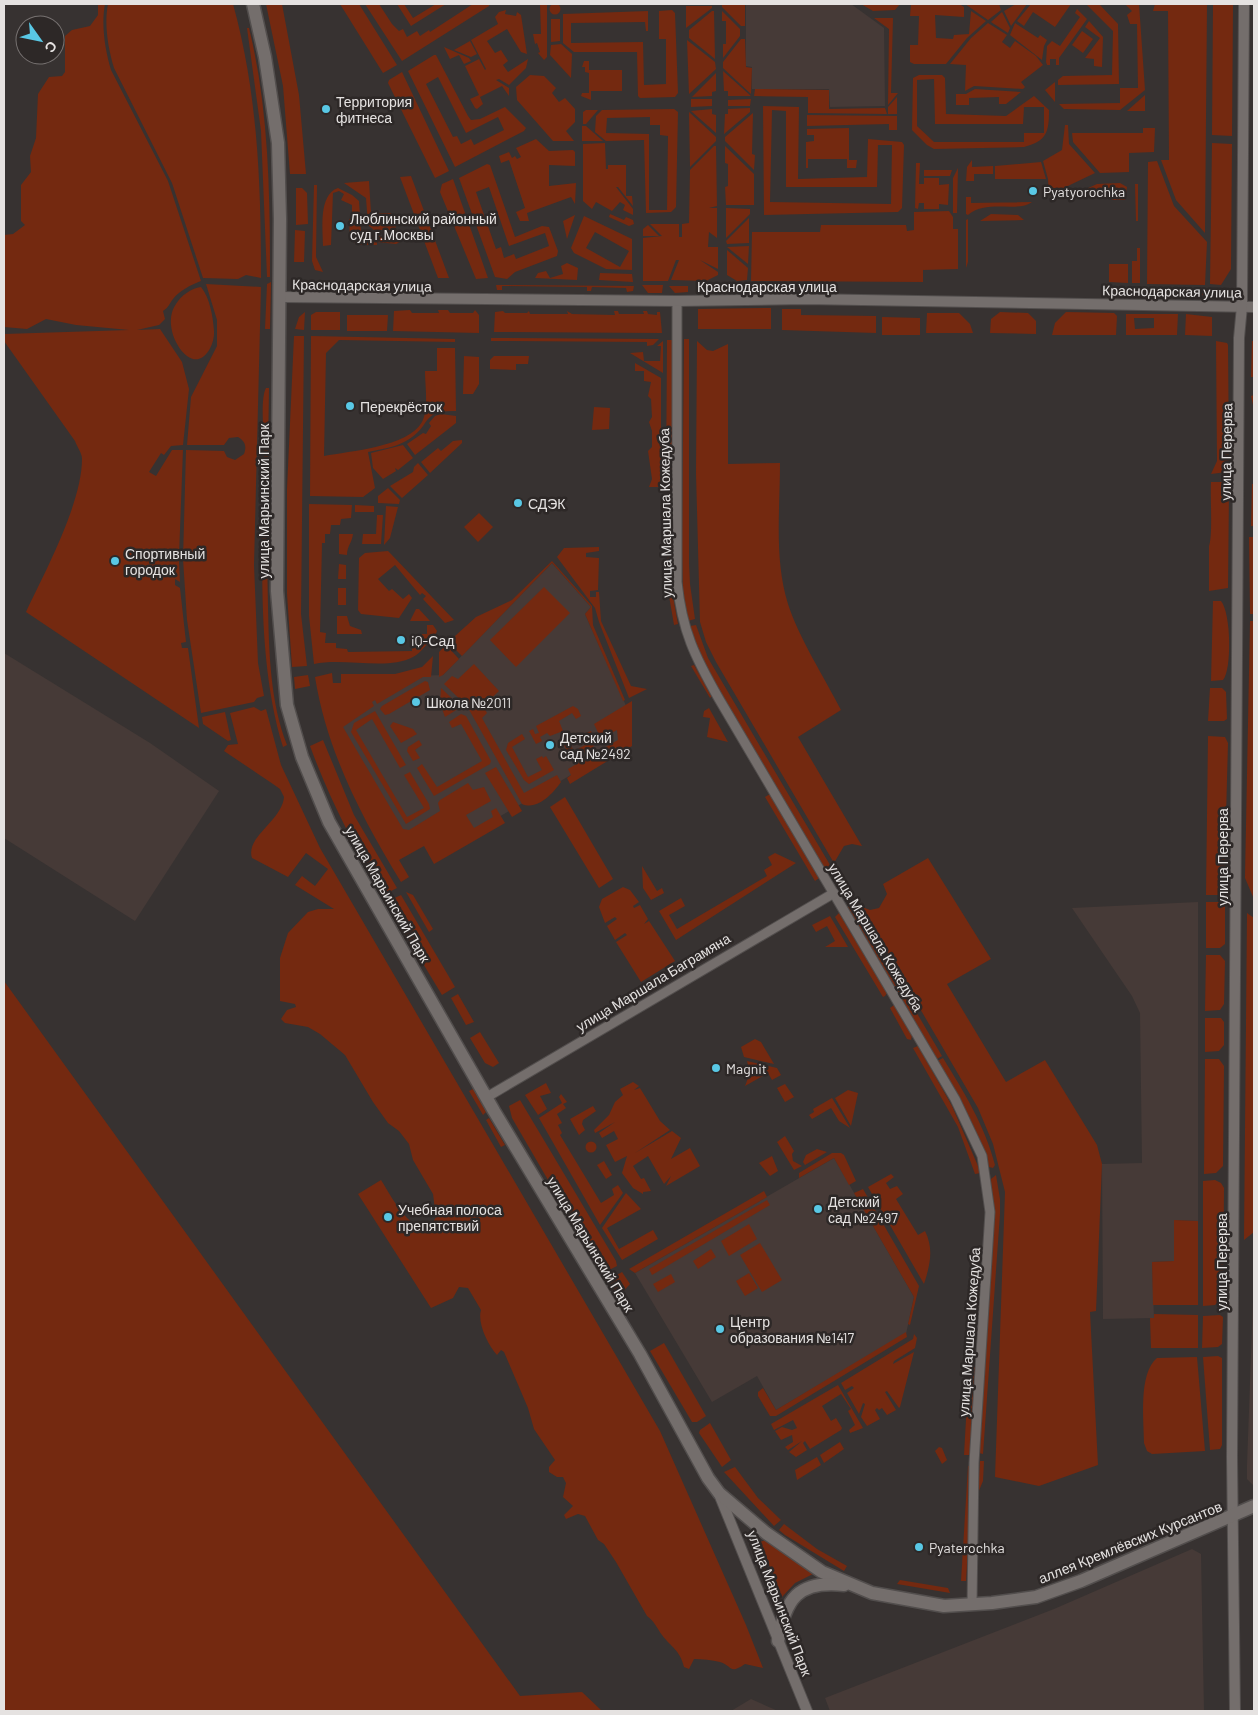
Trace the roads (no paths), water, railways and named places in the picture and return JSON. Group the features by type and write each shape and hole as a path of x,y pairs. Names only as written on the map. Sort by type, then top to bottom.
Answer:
{"main road":[{"name":"улица Марьинский Парк","path":"253,4 265,57 278,142 280,298 277,591 286,705 302,757 329,822 487,1097 640,1354 708,1478 719,1493"},
{"name":"аллея Кремлёвских Курсантов","path":"719,1493 778,1543 822,1572 857,1587 908,1601 944,1606 972,1605 1036,1597 1081,1581 1254,1506"},
{"path":"778,1641 785,1610 795,1595 819,1584 857,1587"}],"street":[{"name":"улица Перерва","path":"1235,1711 1232,1516 1236,729 1244,4"},
{"name":"Краснодарская улица","path":"280,298 677,301 805,298 1254,307"},
{"name":"улица Маршала Кожедуба","path":"677,301 677,582 684,628 694,656 718,699 955,1099 982,1156 990,1212 990,1237 974,1463 972,1605"},
{"name":"улица Маршала Баграмяна","path":"487,1097 834,893"},
{"name":"улица Марьинский Парк","path":"719,1493 807,1711"}],"place":[{"name":"Территория фитнеса","path":"326,109"},
{"name":"Pyatyorochka","path":"1033,191"},
{"name":"Люблинский районный суд г.Москвы","path":"340,226"},
{"name":"Перекрёсток","path":"350,406"},
{"name":"СДЭК","path":"518,503"},
{"name":"Спортивный городок","path":"115,561"},
{"name":"iQ-Сад","path":"401,640"},
{"name":"Школа №2011","path":"416,702"},
{"name":"Детский сад №2492","path":"550,745"},
{"name":"Magnit","path":"716,1068"},
{"name":"Детский сад №2497","path":"818,1209"},
{"name":"Учебная полоса препятствий","path":"388,1217"},
{"name":"Центр образования №1417","path":"720,1329"},
{"name":"Pyaterochka","path":"919,1547"}]}
